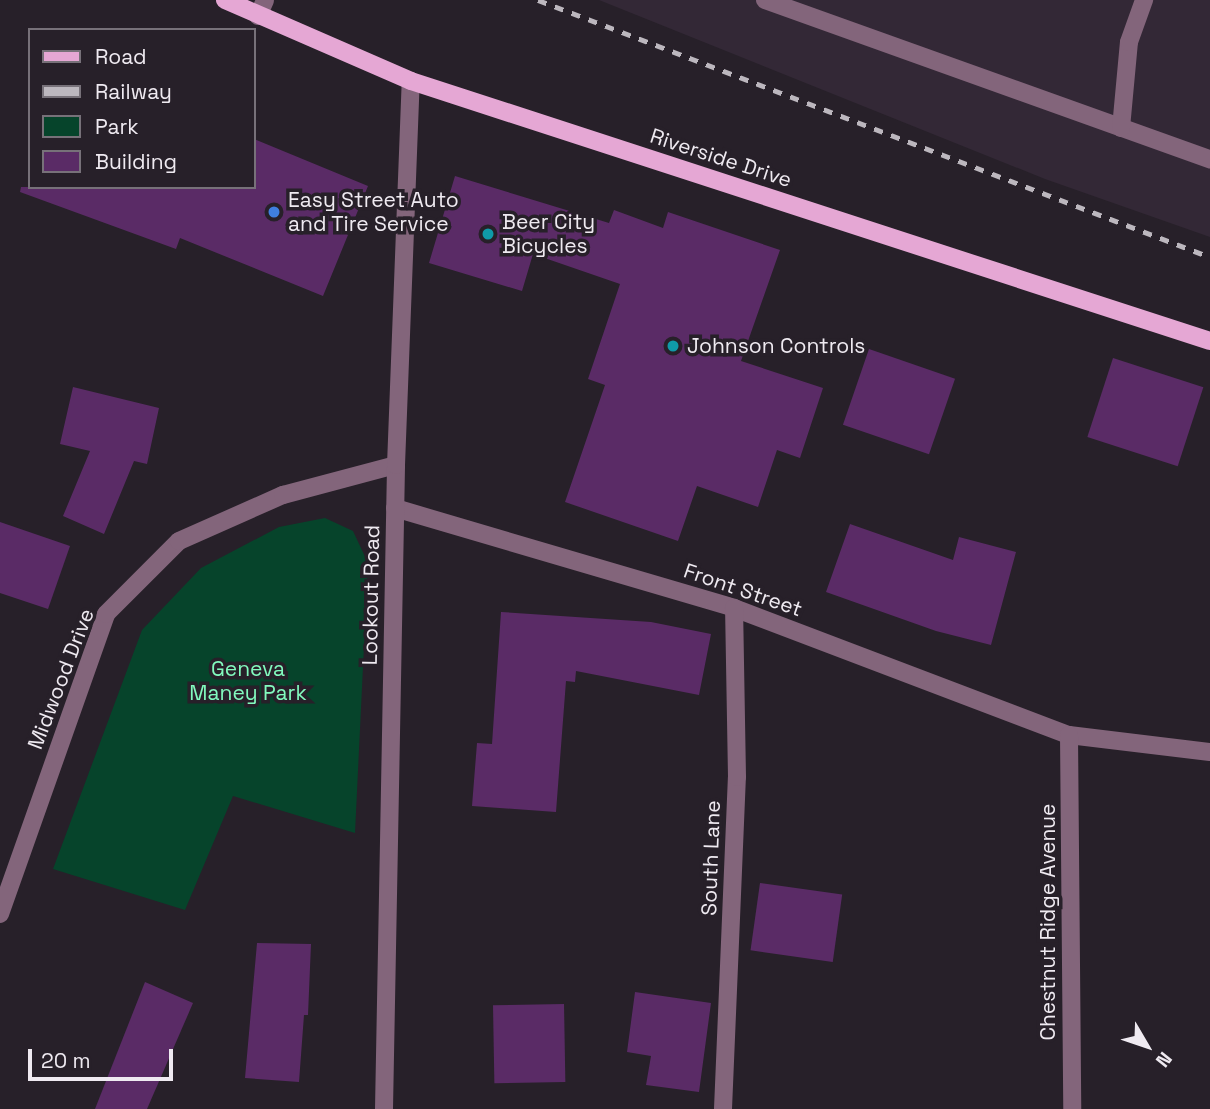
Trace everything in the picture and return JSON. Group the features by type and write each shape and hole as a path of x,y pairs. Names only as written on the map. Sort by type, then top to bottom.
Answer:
{"main road":[{"name":"Riverside Drive","path":"225,0 262,8 411,81 1210,341"}],"street":[{"path":"765,0 1210,159"},
{"path":"1121,128 1129,42 1144,0"},
{"name":"Lookout Road","path":"384,1109 396,465 411,81"},
{"name":"Midwood Drive","path":"0,914 106,614 179,541 283,495 396,465"},
{"name":"Front Street","path":"395,508 734,608 1069,735 1210,752"},
{"name":"South Lane","path":"723,1109 737,777 734,608"},
{"name":"Chestnut Ridge Avenue","path":"1069,735 1072,1109"}],"shaded area":[{"path":"599,0 1210,0 1210,237 1045,179"}],"green space":[{"name":"Geneva Maney Park","path":"325,518 353,531 368,563 355,833 233,796 185,910 53,869 142,630 201,568 279,527"}],"building":[{"name":"Easy Street Auto and Tire Service","path":"256,140 368,186 323,296 180,238 176,249 20,192 21,187 256,189"},
{"name":"Johnson Controls","path":"455,176 609,223 614,210 663,228 668,212 780,250 741,361 823,388 800,458 777,450 758,507 697,486 678,541 565,502 605,385 588,379 620,284 533,254 522,291 429,263"},
{"path":"869,349 955,379 929,454 843,425"},
{"path":"1113,358 1203,387 1178,466 1087,437"},
{"path":"73,387 159,408 147,464 134,461 104,534 63,516 90,451 60,444"},
{"path":"0,522 70,546 48,609 0,593"},
{"path":"850,524 953,560 959,537 1016,552 991,645 936,631 826,592"},
{"path":"501,612 651,622 711,634 699,695 576,671 575,682 566,681 556,812 472,806 477,743 492,744"},
{"path":"760,883 842,895 833,962 751,950"},
{"path":"257,943 311,944 308,1015 304,1015 299,1082 245,1078"},
{"path":"145,982 193,1003 147,1109 95,1109"},
{"path":"635,992 711,1003 699,1092 646,1085 651,1056 627,1052"},
{"path":"564,1004 565,1082 494,1083 493,1005"}],"railway":[{"path":"538,0 1210,257"}],"place":[{"name":"Easy Street Auto and Tire Service","path":"274,212"},
{"name":"Beer City Bicycles","path":"488,234"},
{"name":"Johnson Controls","path":"673,346"}]}
